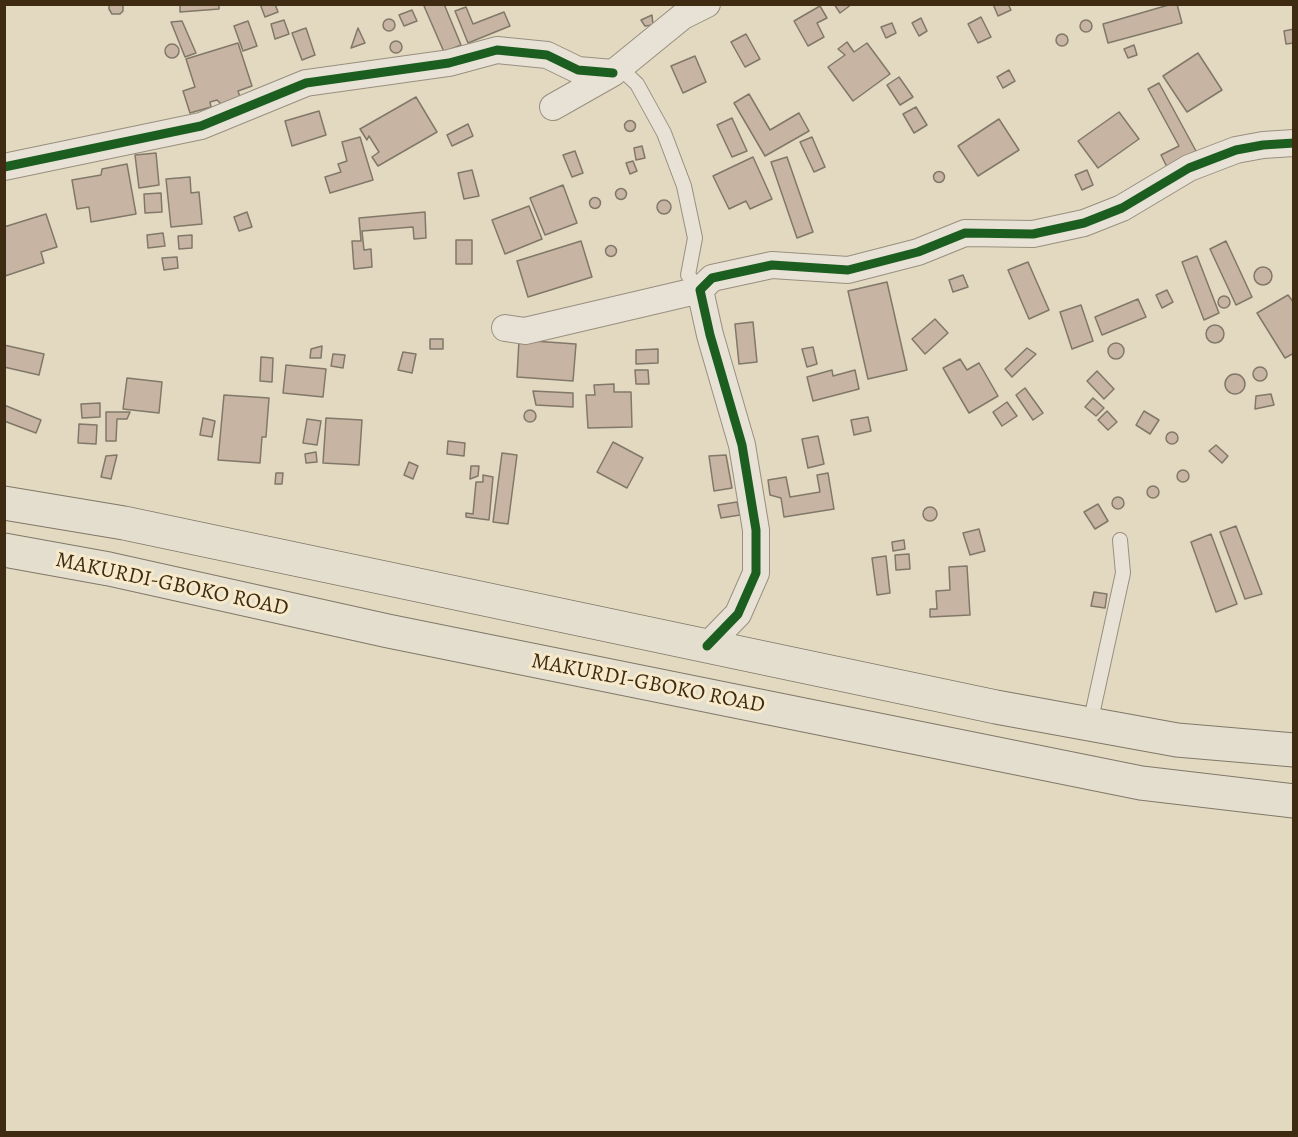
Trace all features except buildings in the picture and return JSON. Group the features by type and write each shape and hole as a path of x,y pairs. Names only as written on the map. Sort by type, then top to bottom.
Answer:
{"main road":[{"path":"4,503 124,523 996,707 1177,740 1293,750"},
{"name":"MAKURDI-GBOKO ROAD","path":"4,550 110,569 388,632 1141,783 1293,801"}],"street":[{"path":"553,107 616,70 683,16 707,4"},
{"path":"4,167 201,126 306,83 449,63 497,50 547,55 578,70 616,70"},
{"path":"505,328 525,331 700,290 712,278 772,266 848,270 918,252 965,233 1033,234 1084,223 1122,208 1189,168 1236,150 1293,143"},
{"path":"700,290 710,335 742,445 756,530 756,573 738,614 707,646"}],"lane":[{"path":"616,70 637,84 664,133 684,186 695,238 688,275 700,290"},
{"path":"1090,724 1124,573 1120,540"}],"cycle path":[{"path":"4,167 201,126 306,83 449,63 497,50 547,55 578,70 613,73"},
{"path":"707,646 738,614 756,573 756,530 742,445 710,335 700,290 712,278 772,265 848,270 918,252 965,233 1033,234 1084,223 1122,208 1189,168 1236,150 1294,143"}]}
